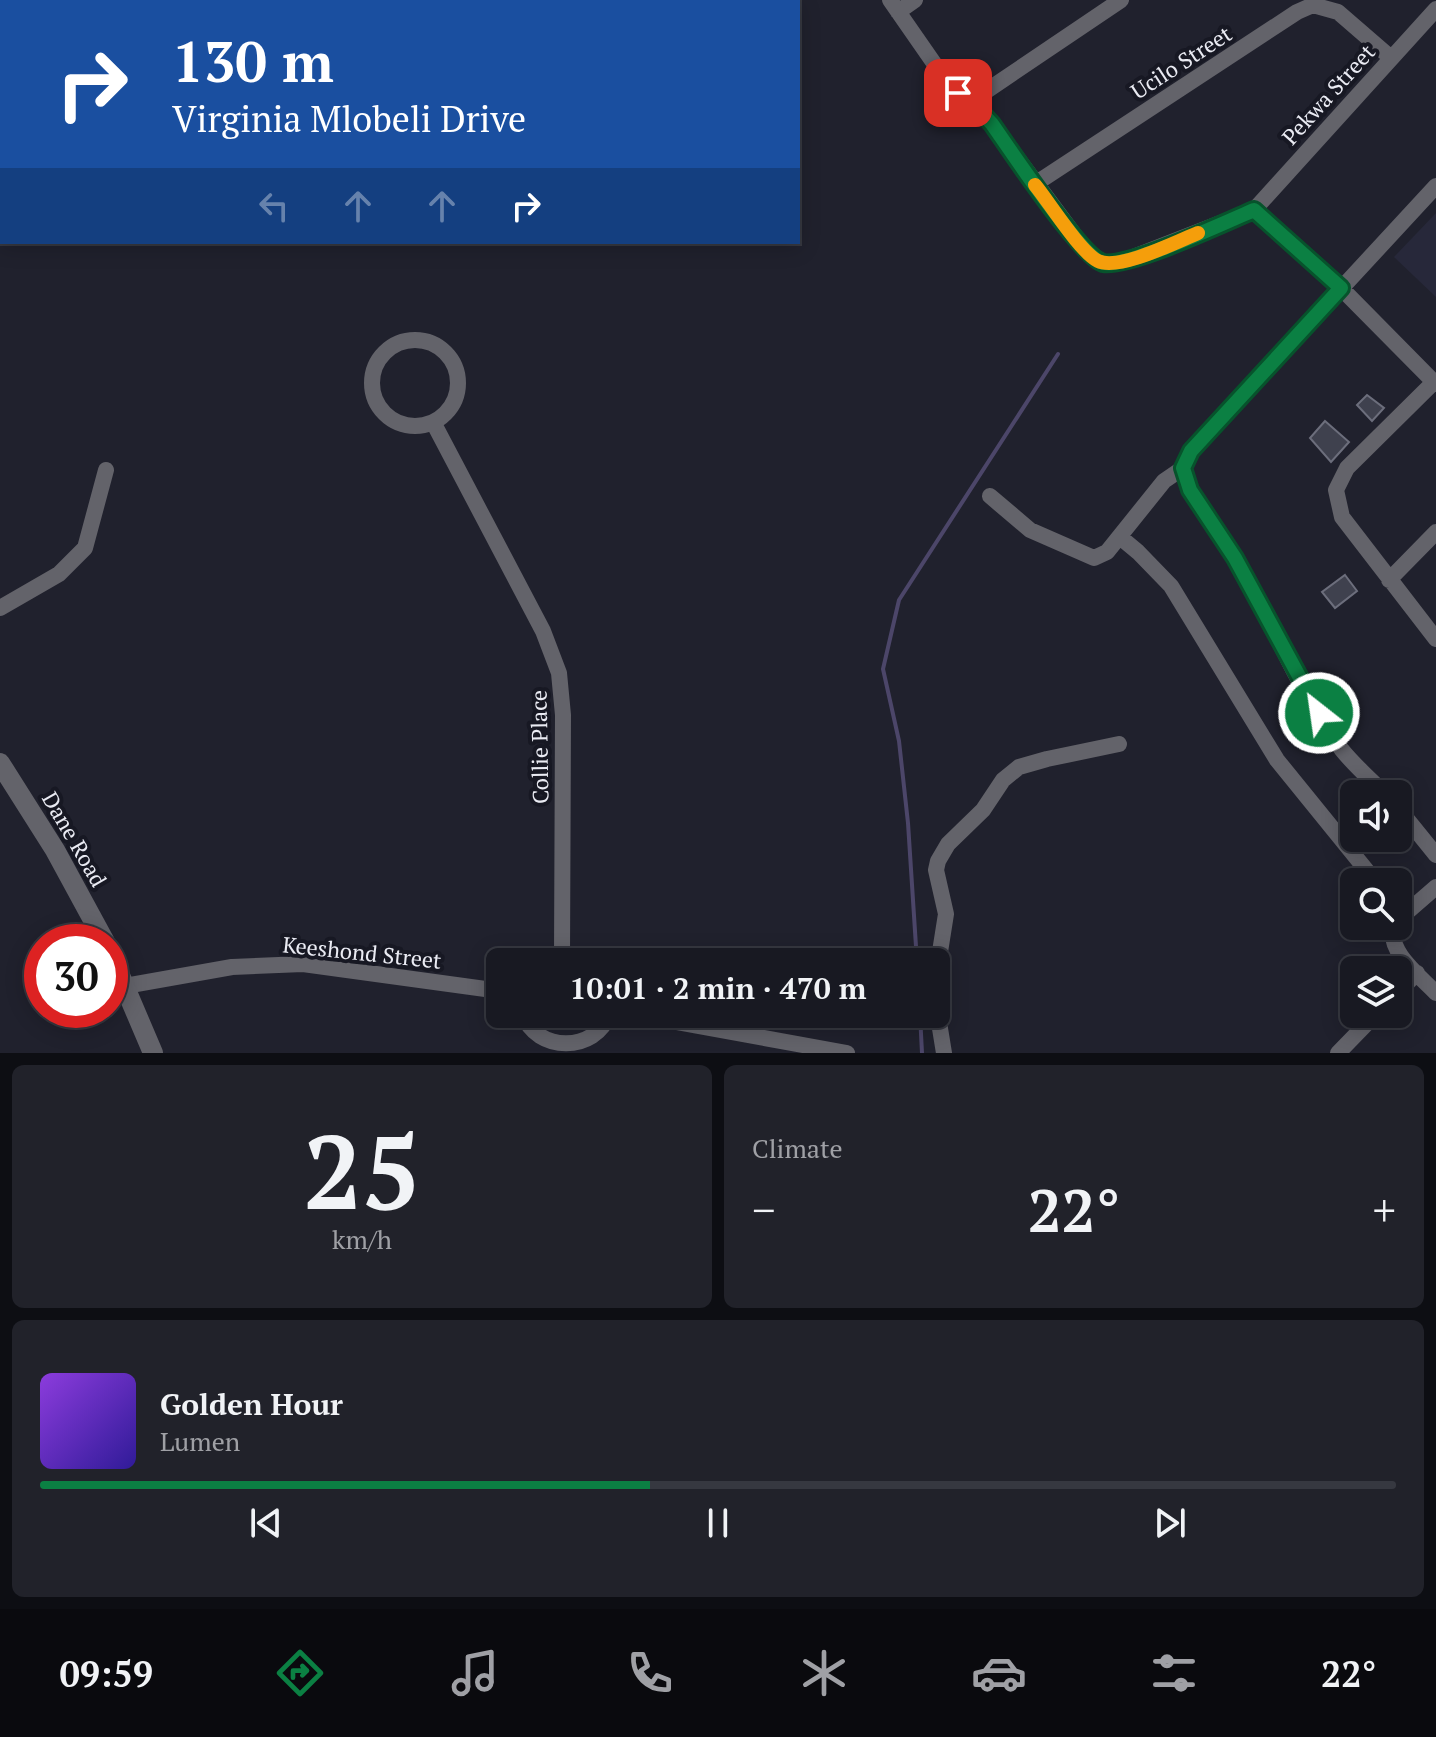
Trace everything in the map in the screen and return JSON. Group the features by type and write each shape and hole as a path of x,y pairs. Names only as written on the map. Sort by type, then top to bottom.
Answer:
{"street":[{"path":"915,0 894,6 947,82 992,124 1088,253 1107,264 1131,259 1254,210 1341,288 1435,383 1347,468 1336,490 1342,517 1436,639"},
{"path":"970,102 1121,0"},
{"name":"Ucilo Street","path":"1035,184 1297,12 1313,5 1338,12 1390,57"},
{"name":"Pekwa Street","path":"1254,210 1436,9"},
{"path":"990,496 1030,530 1086,556 1101,556 1164,481 1183,468 1191,451 1436,186"},
{"path":"404,341 432,343 453,362 458,389 445,414 433,422 419,426 405,425 382,410 375,397 372,383 374,369 391,347 404,341"},
{"name":"Collie Place","path":"433,422 543,631 559,673 563,715 554,948"},
{"path":"1183,468 1190,490 1235,558 1303,687 1334,738 1371,780"},
{"path":"0,608 59,574 85,548 106,470"},
{"path":"1389,580 1436,532"},
{"path":"1120,537 1171,586 1277,760 1365,868"},
{"path":"941,948 946,914 936,870 938,861 948,844 983,810 1003,780 1019,767 1119,744"},
{"name":"Dane Road","path":"0,763 55,850 95,924"},
{"path":"1412,825 1436,855"},
{"path":"1412,907 1436,887"},
{"path":"1393,940 1395,946 1436,993"},
{"name":"Keeshond Street","path":"128,985 201,971 288,964 340,968 486,989"},
{"path":"1412,978 1417,973"},
{"path":"128,993 153,1053"},
{"path":"530,1028 540,1039 564,1048 589,1041 602,1028"},
{"path":"709,1028 847,1053"},
{"path":"940,1028 944,1053"},
{"path":"1338,1053 1362,1028"}],"shaded area":[{"path":"1436,213 1436,297 1394,257"}],"building":[{"path":"1367,395 1384,408 1372,421 1357,405"},
{"path":"1325,421 1349,442 1331,462 1310,438"},
{"path":"1345,575 1357,591 1335,608 1322,592"}],"waterway":[{"path":"916,948 899,741 883,669 899,600 1058,354"},
{"path":"921,1028 922,1053"}],"slow traffic":[{"path":"1035,185 1088,253 1097,261 1107,264 1131,259 1198,233"}],"route":[{"path":"958,93 992,124 1070,230 1097,261 1107,264 1131,259 1254,210 1341,288 1191,451 1183,468 1190,490 1235,558 1319,713"}]}
